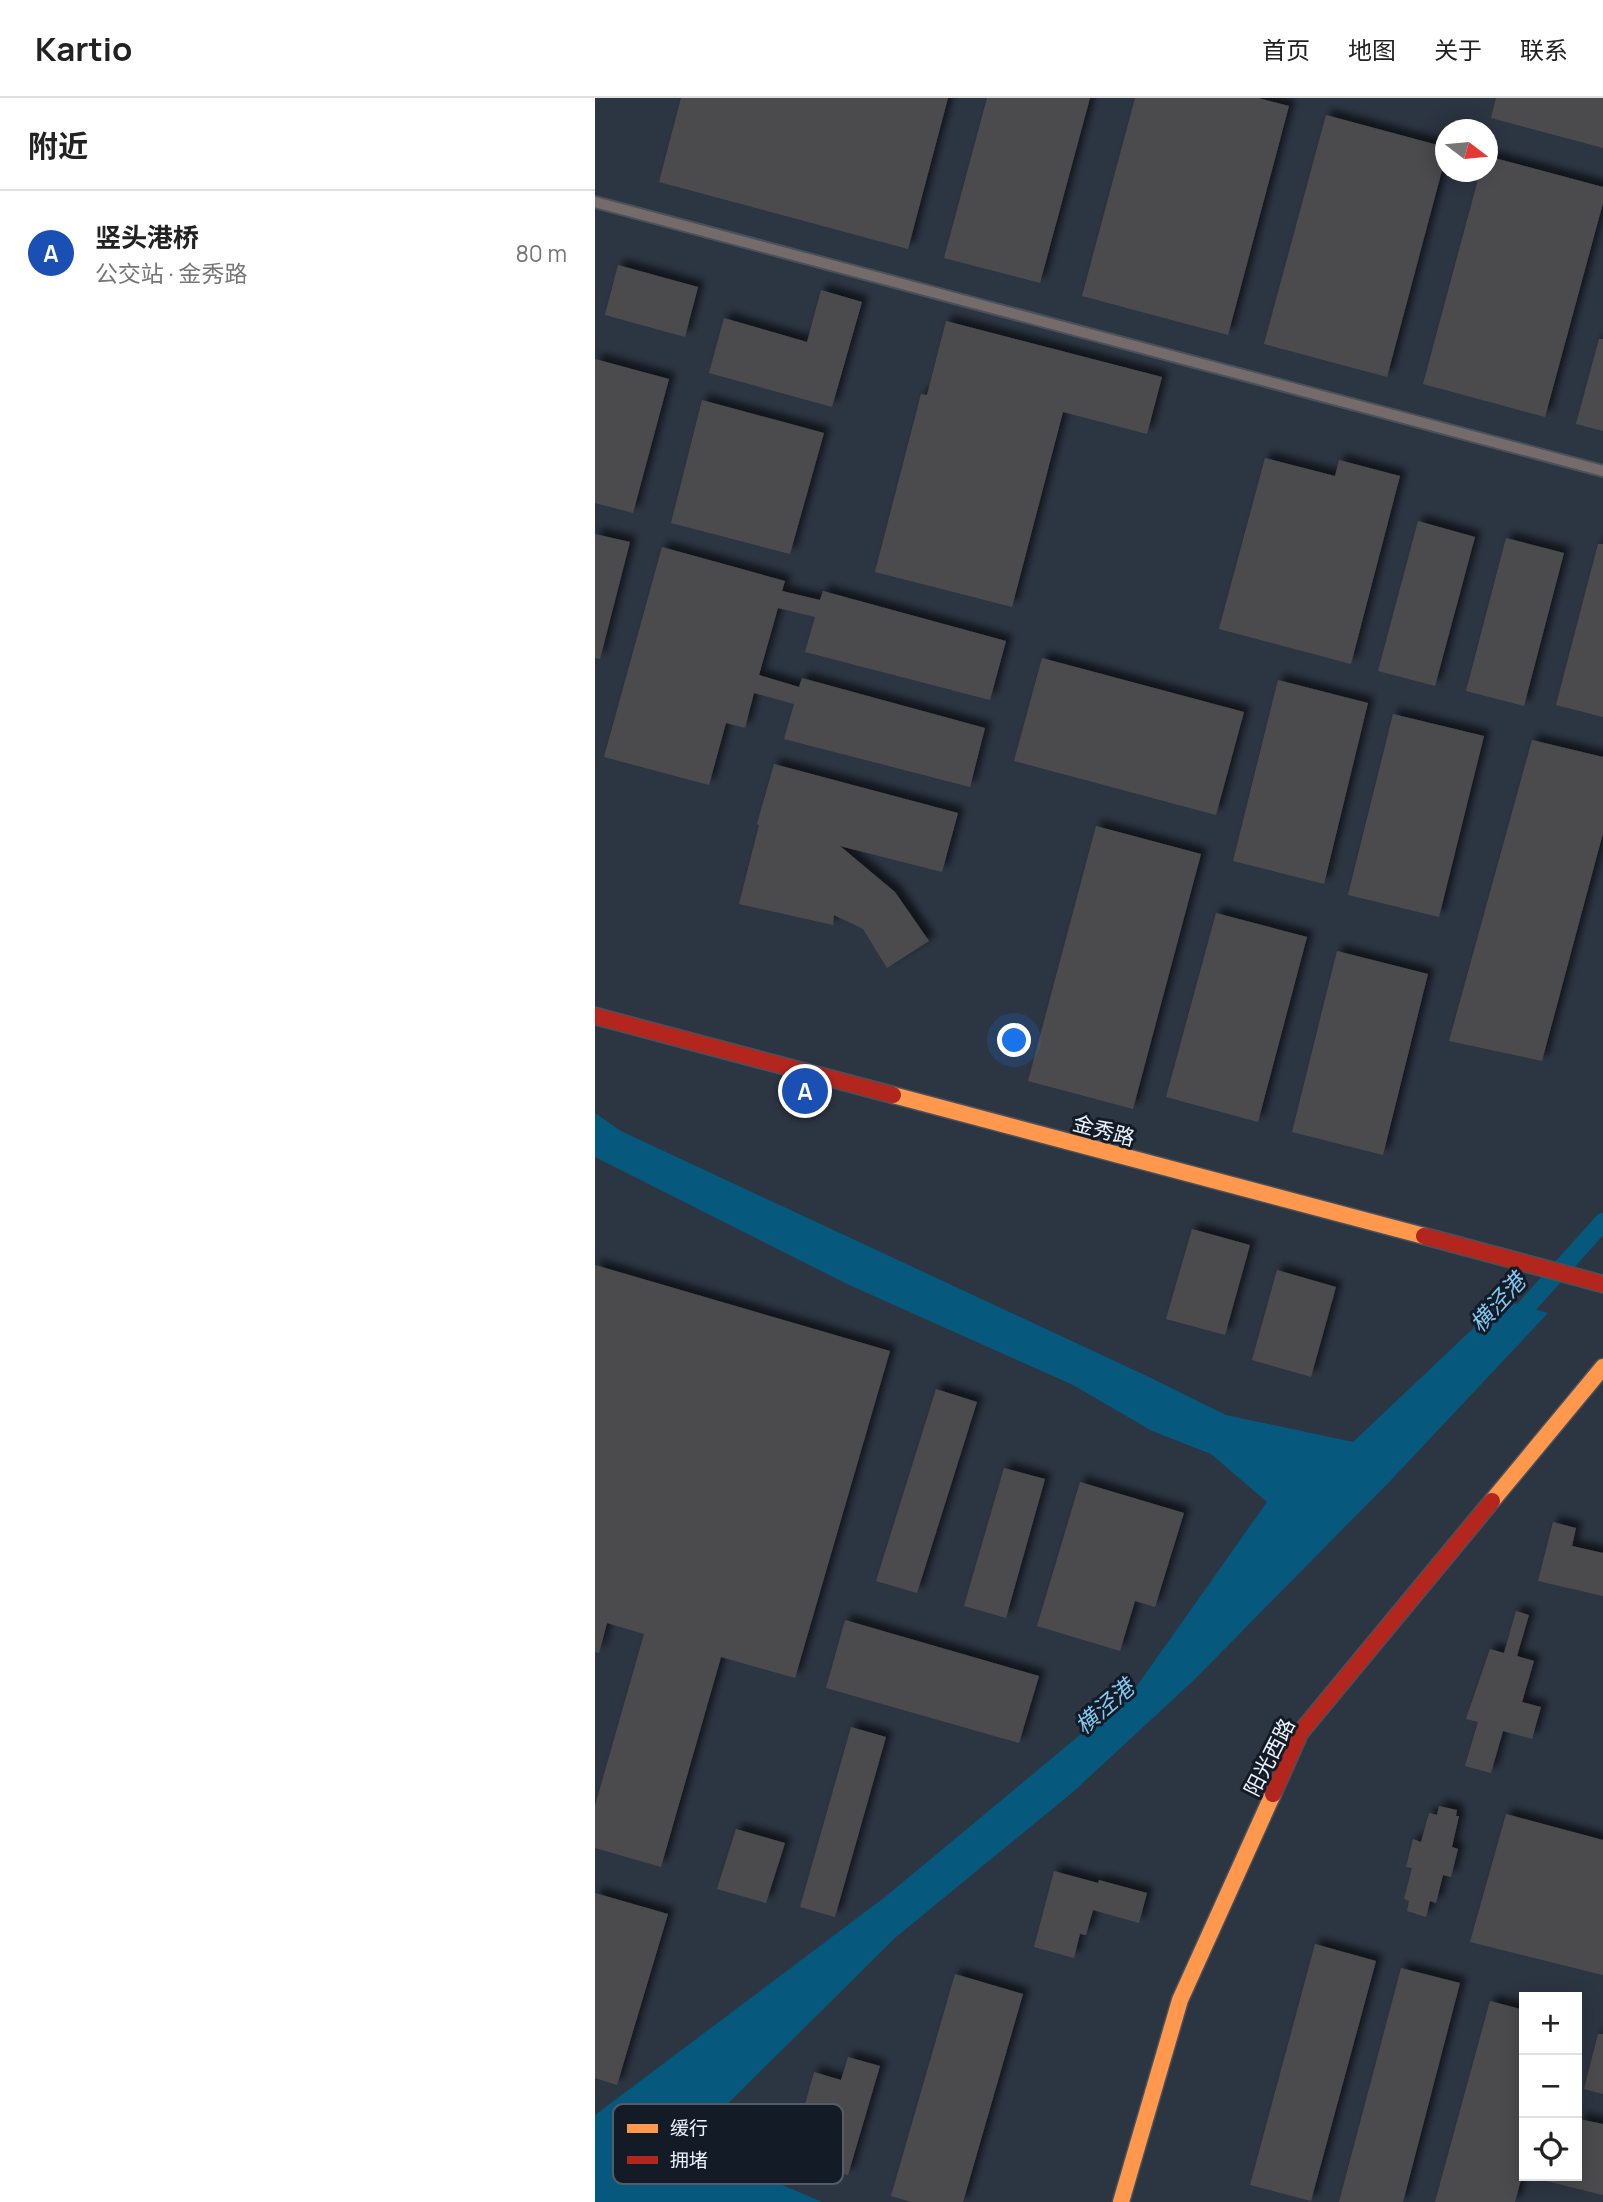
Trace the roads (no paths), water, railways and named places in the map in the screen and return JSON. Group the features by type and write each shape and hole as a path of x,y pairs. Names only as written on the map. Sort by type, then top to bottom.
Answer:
{"street":[{"name":"金秀路","path":"595,1016 1600,1283"},
{"name":"阳光西路","path":"1121,2202 1180,2000 1300,1733 1603,1367"}],"lane":[{"path":"595,202 1603,471"}],"water":[{"path":"595,1113 621,1131 1226,1415 1353,1442 1503,1300 1548,1313 1393,1478 1194,1680 1073,1792 895,1938 727,2104 613,2104 613,2184 780,2184 822,2202 595,2202 595,2115 885,1897 1134,1690 1267,1502 1211,1454 1152,1431 1073,1385 847,1284 595,1157"}],"waterway":[{"name":"横泾港","path":"1512,1323 1603,1222"}],"place":[{"name":"竖头港桥","path":"805,1091"}]}
